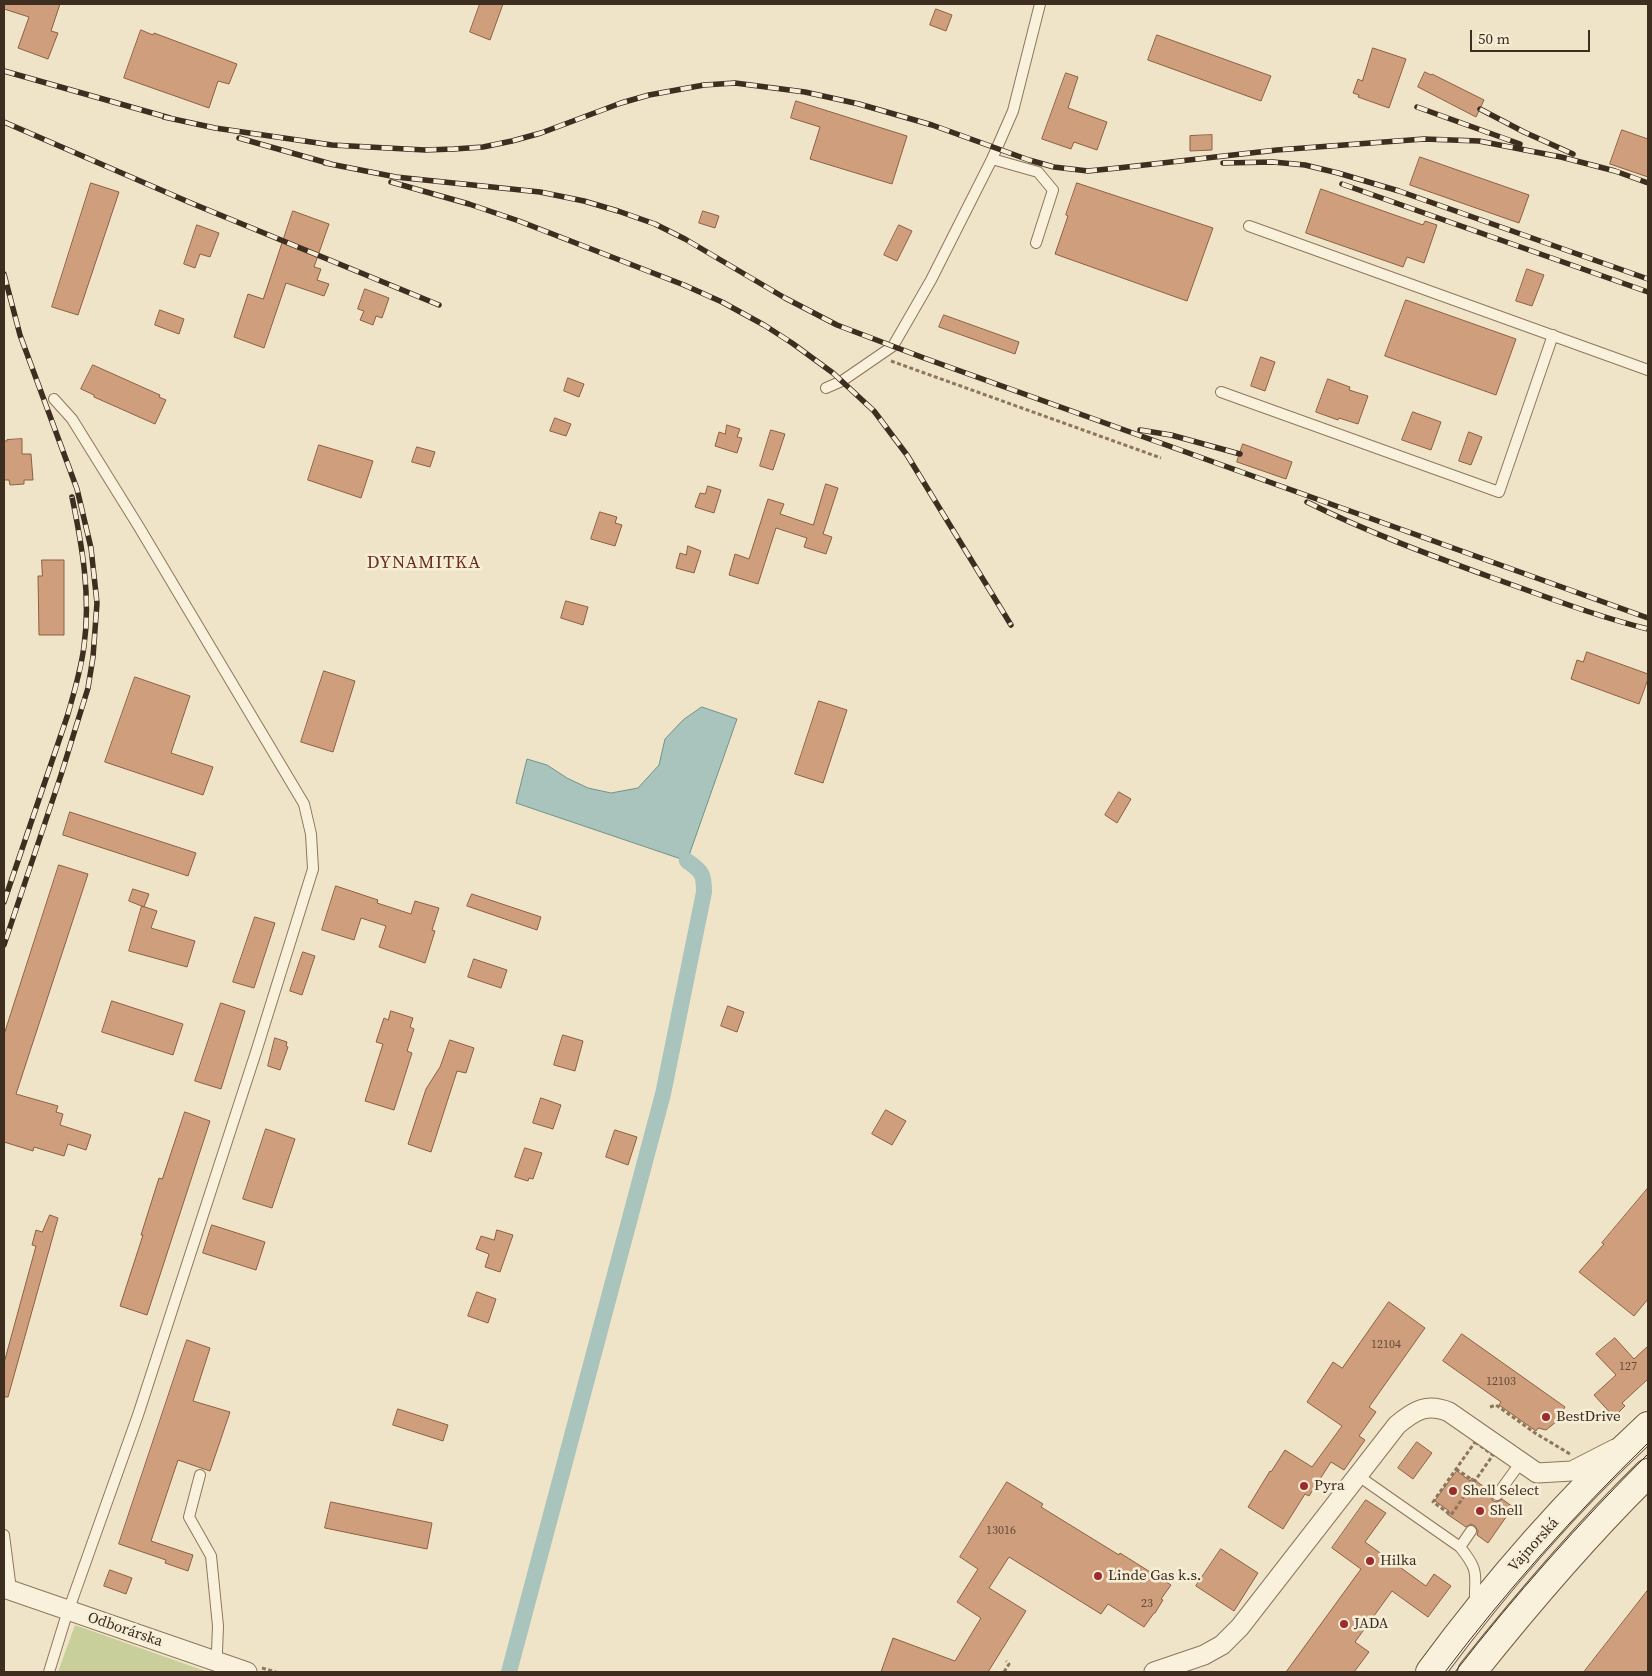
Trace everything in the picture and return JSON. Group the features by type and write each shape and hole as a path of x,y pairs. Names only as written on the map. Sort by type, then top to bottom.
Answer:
{"main road":[{"name":"Vajnorská","path":"1430,1672 1475,1614 1543,1534 1640,1434"},
{"path":"1472,1672 1548,1579 1648,1473"}],"street":[{"path":"1154,1672 1187,1662 1222,1645 1258,1606 1398,1425 1415,1412 1430,1407 1455,1415 1537,1474 1572,1471 1640,1434"},
{"name":"Odborárska","path":"7,1589 247,1672"}],"lane":[{"path":"826,388 842,381 893,346 931,280 992,159 1013,111 1040,4"},
{"path":"992,159 1038,172 1053,190 1036,243"},
{"path":"1249,226 1648,370"},
{"path":"1221,392 1499,492 1553,335"},
{"path":"49,1672 68,1610 138,1415 313,869 311,834 304,804 139,527 72,419 54,399"},
{"path":"1496,1495 1521,1462"},
{"path":"200,1475 189,1518 211,1556 218,1626 217,1652 214,1661"},
{"path":"1354,1480 1460,1547 1472,1561 1475,1569 1475,1614"},
{"path":"1460,1547 1472,1531"},
{"path":"4,1535 7,1589"}],"path":[{"path":"878,357 1161,458"},
{"path":"1490,1407 1496,1405 1535,1433 1577,1458"},
{"path":"1475,1442 1493,1454 1474,1482 1451,1515 1433,1502 1475,1442"},
{"path":"1456,1469 1474,1482"},
{"path":"1004,1672 1009,1664 1006,1660"}],"green space":[{"path":"75,1625 208,1672 58,1672"}],"water":[{"path":"702,707 737,719 687,861 516,803 527,759 547,765 567,778 588,788 611,793 638,788 659,765 665,739 683,720"}],"building":[{"path":"4,4 60,4 51,31 58,33 48,59 18,48 29,17 4,9"},
{"path":"480,4 503,4 490,40 470,32"},
{"path":"936,9 952,15 946,31 930,25"},
{"path":"141,30 153,35 154,33 237,64 229,84 218,81 209,108 124,78"},
{"path":"1157,35 1271,76 1261,101 1148,60"},
{"path":"1373,48 1406,59 1389,108 1358,97 1359,95 1353,93 1358,79 1362,81"},
{"path":"1425,72 1484,100 1476,117 1418,87"},
{"path":"1066,73 1078,77 1068,108 1107,122 1097,150 1074,142 1071,149 1042,139"},
{"path":"796,101 907,136 892,184 810,159 820,127 791,118"},
{"path":"1622,130 1648,139 1648,177 1610,164"},
{"path":"1212,135 1212,150 1190,151 1190,136"},
{"path":"1420,157 1529,195 1519,223 1410,185"},
{"path":"91,183 119,192 78,315 52,307"},
{"path":"1077,183 1213,228 1187,301 1055,254"},
{"path":"1321,189 1423,225 1425,221 1437,225 1424,263 1407,257 1403,267 1306,233"},
{"path":"293,211 329,224 314,267 321,269 317,280 329,284 324,296 286,283 264,348 234,337 248,294 263,299"},
{"path":"703,211 719,216 715,228 699,223"},
{"path":"197,225 219,233 210,257 200,254 195,268 184,264"},
{"path":"899,225 912,231 897,261 884,255"},
{"path":"1527,269 1544,275 1532,306 1516,301"},
{"path":"365,289 389,298 382,318 376,316 373,325 360,320 364,311 358,309"},
{"path":"1406,300 1516,339 1496,395 1385,356"},
{"path":"160,310 184,319 179,334 155,325"},
{"path":"944,315 1019,342 1015,354 939,327"},
{"path":"1261,357 1275,362 1265,391 1251,386"},
{"path":"93,365 160,395 159,397 166,400 155,424 94,397 94,395 81,389"},
{"path":"568,378 584,384 579,397 564,391"},
{"path":"1328,379 1350,387 1349,390 1368,396 1358,424 1339,418 1338,420 1316,412"},
{"path":"1413,412 1441,422 1431,450 1402,440"},
{"path":"555,418 571,424 566,436 550,431"},
{"path":"727,425 740,429 737,437 742,438 737,453 715,446 719,432 725,434"},
{"path":"771,430 785,434 773,470 760,466"},
{"path":"1469,432 1482,437 1471,465 1459,461"},
{"path":"22,439 22,454 31,454 33,480 24,480 24,484 10,485 9,480 4,480 4,441"},
{"path":"1243,444 1292,462 1286,479 1237,462"},
{"path":"319,445 373,461 361,498 308,480"},
{"path":"417,447 435,452 430,467 412,462"},
{"path":"826,484 838,488 823,534 832,537 826,554 804,547 807,538 776,528 758,584 729,575 735,554 749,559 768,499 784,504 780,514 813,525"},
{"path":"708,486 721,490 714,513 695,507 700,493 705,494"},
{"path":"600,512 617,517 615,523 622,525 615,546 591,539"},
{"path":"688,546 701,551 694,573 676,568 680,553 686,555"},
{"path":"42,560 64,560 64,635 39,635 38,576 42,576"},
{"path":"566,601 588,607 583,625 561,618"},
{"path":"1587,652 1648,674 1639,704 1571,679 1577,660 1583,662"},
{"path":"324,671 355,681 333,752 301,742"},
{"path":"135,677 190,696 171,753 213,767 203,795 105,762"},
{"path":"819,701 847,710 823,783 795,774"},
{"path":"1119,792 1131,799 1117,823 1105,815"},
{"path":"70,812 196,853 188,876 63,835"},
{"path":"59,865 88,874 16,1094 58,1106 56,1112 63,1114 60,1125 91,1135 86,1150 68,1144 64,1156 34,1147 33,1151 4,1142 4,1035"},
{"path":"336,886 378,900 377,903 411,914 415,901 439,908 432,930 435,931 425,963 379,947 386,926 361,918 354,940 322,930"},
{"path":"133,889 149,894 144,907 129,901"},
{"path":"472,894 541,917 537,930 467,906"},
{"path":"142,906 157,911 151,928 195,941 187,967 129,951"},
{"path":"255,917 275,923 254,988 233,982"},
{"path":"303,952 315,956 302,995 290,991"},
{"path":"474,959 507,970 501,988 468,977"},
{"path":"112,1001 183,1024 173,1055 102,1032"},
{"path":"221,1003 245,1011 221,1089 195,1081"},
{"path":"728,1006 744,1012 737,1032 721,1026"},
{"path":"391,1011 413,1018 410,1027 414,1029 407,1051 412,1053 394,1110 365,1101 383,1044 376,1042 384,1018 388,1020"},
{"path":"563,1035 583,1041 575,1071 554,1065"},
{"path":"275,1038 287,1042 286,1046 288,1047 280,1070 268,1066"},
{"path":"450,1040 474,1048 466,1073 457,1071 431,1152 408,1144 426,1089 440,1067"},
{"path":"541,1098 561,1105 553,1129 533,1123"},
{"path":"886,1110 906,1121 892,1145 872,1134"},
{"path":"185,1112 210,1121 147,1315 120,1306 159,1178 162,1179"},
{"path":"266,1129 295,1139 272,1208 243,1199"},
{"path":"615,1130 637,1137 628,1165 606,1157"},
{"path":"525,1148 542,1153 533,1179 529,1178 528,1181 515,1177"},
{"path":"1648,1188 1648,1299 1634,1316 1579,1272 1604,1244 1602,1243"},
{"path":"50,1215 58,1218 8,1397 4,1397 4,1363 36,1246 32,1245 36,1230 42,1232"},
{"path":"212,1225 265,1242 256,1270 203,1253"},
{"path":"497,1230 513,1235 500,1272 485,1267 489,1254 476,1249 481,1236 494,1240"},
{"path":"477,1292 496,1299 488,1323 468,1316"},
{"path":"1389,1302 1425,1328 1369,1407 1376,1412 1359,1436 1365,1440 1344,1470 1331,1462 1309,1496 1305,1494 1283,1529 1248,1507 1285,1450 1312,1467 1342,1426 1307,1402 1333,1362 1342,1368"},
{"path":"1462,1334 1565,1407 1559,1416 1562,1417 1546,1430 1538,1428 1536,1431 1499,1405 1501,1402 1443,1361"},
{"path":"1615,1338 1634,1359 1648,1346 1648,1379 1622,1403 1625,1406 1614,1417 1594,1395 1616,1375 1596,1354"},
{"path":"187,1340 210,1348 193,1401 230,1412 210,1471 178,1460 151,1541 193,1555 188,1571 165,1563 166,1560 119,1544"},
{"path":"398,1409 448,1425 443,1441 393,1425"},
{"path":"1417,1442 1432,1453 1413,1479 1398,1468"},
{"name":"Shell","path":"1457,1471 1470,1481 1472,1478 1491,1492 1493,1501 1497,1502 1502,1499 1513,1507 1488,1543 1477,1535 1478,1531 1475,1526 1471,1524 1466,1527 1447,1514 1449,1511 1435,1501"},
{"path":"1007,1482 1043,1504 1041,1507 1171,1585 1161,1599 1163,1600 1155,1613 1144,1627 1108,1604 1101,1614 1009,1557 989,1588 1026,1611 988,1672 881,1672 893,1638 955,1661 981,1618 957,1602 978,1569 960,1557"},
{"path":"1366,1500 1386,1513 1365,1542 1426,1586 1434,1574 1451,1586 1428,1617 1392,1591 1355,1642 1369,1652 1354,1672 1286,1672 1361,1569 1332,1548"},
{"path":"331,1502 432,1523 427,1549 325,1528"},
{"path":"1221,1549 1258,1573 1234,1611 1196,1586"},
{"path":"110,1570 132,1578 126,1594 104,1586"},
{"path":"1648,1590 1648,1672 1584,1672"}],"waterway":[{"path":"509,1672 663,1094 704,892 701,874 687,861"}],"tram line":[{"path":"1445,1672 1492,1612 1542,1554 1594,1497 1648,1443"},
{"path":"1455,1672 1548,1560 1648,1454"}],"railway":[{"path":"4,71 170,118"},
{"path":"164,117 215,128 332,145 425,150 454,149 483,147 541,133 621,103 649,95 704,85 735,83 805,92 859,104 932,125 1029,160 1054,167 1088,171 1277,150 1424,139 1479,141 1561,157 1615,171 1648,183"},
{"path":"1417,107 1520,144"},
{"path":"1480,109 1524,132 1573,154"},
{"path":"4,122 191,203 439,305"},
{"path":"239,138 331,164"},
{"path":"1223,163 1273,162 1305,165 1338,173 1399,191 1648,279"},
{"path":"325,163 396,177 540,192 584,201 618,211 655,224 685,239 785,298 837,325 1648,618"},
{"path":"391,182 469,204 519,221 684,285 722,302 792,343 833,373 874,411 907,455 1011,625"},
{"path":"1342,184 1648,292"},
{"path":"4,274 20,335 77,489 91,548 97,603 93,657 88,688 4,945"},
{"path":"1140,430 1171,435 1240,454"},
{"path":"4,902 67,717 83,655 86,627 86,590 82,552 72,497"},
{"path":"1307,502 1376,533 1446,561 1570,605 1648,629"}],"place":[{"name":"BestDrive","path":"1546,1417"},
{"name":"Pyra","path":"1304,1486"},
{"name":"Shell Select","path":"1453,1491"},
{"name":"Shell","path":"1480,1511"},
{"name":"Hilka","path":"1370,1561"},
{"name":"Linde Gas k.s.","path":"1098,1576"},
{"name":"JADA","path":"1344,1624"}],"district":[{"name":"DYNAMITKA","path":"424,563"}]}
